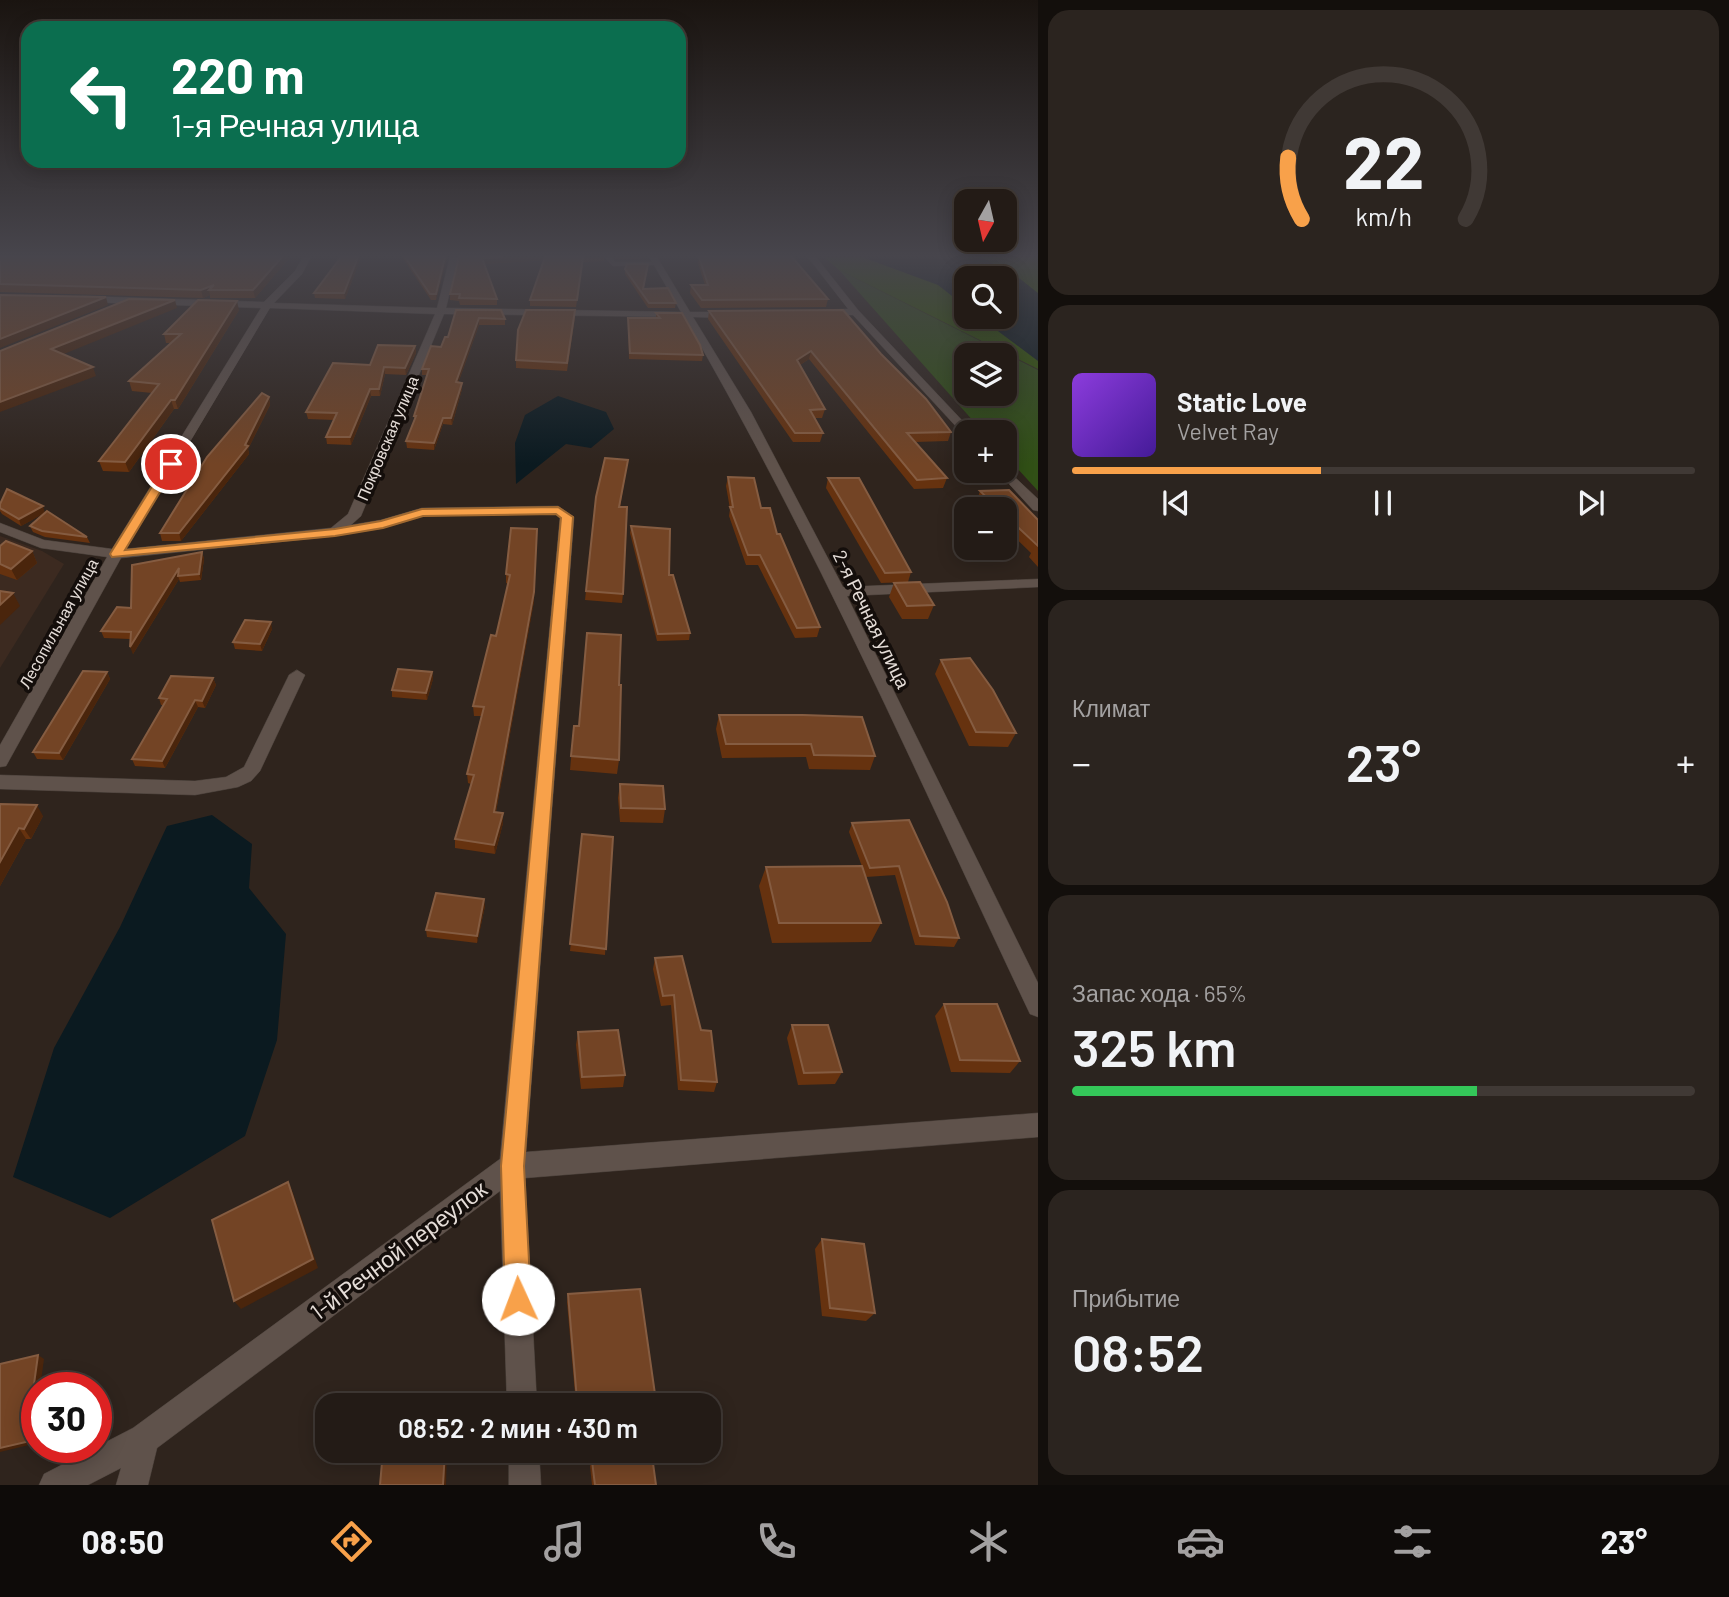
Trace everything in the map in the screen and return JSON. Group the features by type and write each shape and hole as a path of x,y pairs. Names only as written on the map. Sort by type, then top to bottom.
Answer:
{"street":[{"name":"Лесопильная улица","path":"0,761 8,741 116,554 254,326"},
{"name":"Покровская улица","path":"335,532 354,516 434,326"},
{"name":"2-я Речная улица","path":"692,326 744,412 838,592 1038,1007"},
{"path":"868,326 956,420"},
{"path":"1015,483 1038,507"},
{"path":"0,527 41,544 116,554 335,532 383,524 422,512 558,510 567,517 512,1166 521,1393"},
{"path":"838,592 1038,583"},
{"path":"0,782 195,788 222,786 240,780 251,771 297,675"},
{"path":"512,1166 1038,1125"},
{"name":"1-й Речной переулок","path":"55,1485 144,1439 512,1166"},
{"path":"132,1485 144,1439"},
{"path":"524,1463 525,1485"}],"shaded area":[{"path":"1017,326 1038,326 1038,361 995,329 1017,329"},
{"path":"558,396 606,412 614,429 591,448 566,444 516,484 515,443 525,415"},
{"path":"0,536 42,551 64,564 0,668"},
{"path":"212,815 252,844 249,888 286,934 277,1040 245,1136 110,1218 13,1177 54,1048 120,927 167,826"}],"green space":[{"path":"889,326 951,326 984,343 954,343 954,399"},
{"path":"1017,326 1038,326 1038,369 1017,359 1017,343 986,343 958,329 1017,329"},
{"path":"1017,359 1038,370 1038,491 1017,468 1017,420 972,420 960,406 1017,406"}],"building":[{"path":"0,326 32,326 0,339"},
{"path":"61,326 108,326 51,349 93,367 0,402 0,351"},
{"path":"172,326 221,326 175,400 171,400 125,462 99,461 159,384 129,381 181,334 164,334"},
{"path":"451,326 476,326 456,382 462,383 451,418 443,418 434,443 406,441 429,369 422,369 431,346 441,347 445,337 448,337"},
{"path":"519,326 573,326 567,363 516,360"},
{"path":"628,326 689,326 703,355 630,353"},
{"path":"720,326 857,326 926,399 951,432 907,433 947,478 917,480 811,351 797,360 825,409 810,410 823,433 795,433"},
{"path":"378,345 415,346 405,368 384,367 379,389 370,389 350,437 326,437 337,413 306,412 333,363 370,365"},
{"path":"262,393 269,397 245,445 248,446 179,533 160,533 207,457"},
{"path":"605,458 628,460 619,507 627,507 623,594 586,591 596,497"},
{"path":"728,477 754,478 761,508 770,508 777,534 780,534 820,627 797,628 760,555 748,555 730,507 733,507"},
{"path":"828,478 859,478 911,572 885,573"},
{"path":"7,489 43,506 19,519 0,508"},
{"path":"1009,490 1016,497 986,497 980,491"},
{"path":"1017,498 1038,520 1038,546 1017,526"},
{"path":"47,511 87,537 42,531 30,526"},
{"path":"631,526 670,529 669,575 673,575 690,633 658,634"},
{"path":"511,528 537,529 534,592 494,812 503,813 494,845 455,839 474,775 467,774 484,707 473,706 491,635 496,636 510,575 506,574"},
{"path":"6,541 32,551 11,569 0,564 0,546"},
{"path":"202,552 199,574 178,576 179,568 130,647 131,632 101,631 117,607 131,608 132,565"},
{"path":"920,582 934,605 907,606 894,583"},
{"path":"0,591 13,593 0,605"},
{"path":"245,620 271,622 260,644 233,642"},
{"path":"587,633 621,635 619,760 571,756 574,726 579,726"},
{"path":"970,658 993,690 1016,733 976,732 941,660"},
{"path":"398,669 432,672 426,693 392,690"},
{"path":"83,671 107,672 59,753 33,752"},
{"path":"171,676 213,678 202,701 195,700 162,761 132,759 167,699 159,698"},
{"path":"719,715 862,717 875,756 814,755 811,744 726,744"},
{"path":"620,784 663,786 665,809 621,808"},
{"path":"0,804 37,805 24,829 19,828 0,862"},
{"path":"909,820 947,902 959,938 920,936 899,866 870,868 852,823"},
{"path":"582,834 613,837 606,949 570,944"},
{"path":"862,866 881,923 779,923 766,867"},
{"path":"436,893 484,899 477,936 426,930"},
{"path":"682,956 701,1030 711,1031 717,1082 681,1080 674,995 663,996 655,958"},
{"path":"944,1004 997,1004 1020,1061 960,1060"},
{"path":"792,1025 828,1025 842,1072 804,1073"},
{"path":"618,1030 625,1075 582,1077 578,1032"},
{"path":"288,1182 313,1259 234,1301 212,1220"},
{"path":"822,1239 864,1244 875,1313 830,1308"},
{"path":"640,1289 655,1393 576,1393 568,1294"},
{"path":"38,1355 36,1372 21,1372 21,1443 0,1448 0,1364"},
{"path":"382,1463 444,1463 443,1485 380,1485"},
{"path":"592,1463 653,1463 656,1485 595,1485"}],"route":[{"path":"171,464 116,554 335,532 383,524 422,512 558,510 567,517 512,1166 518,1299"}]}
